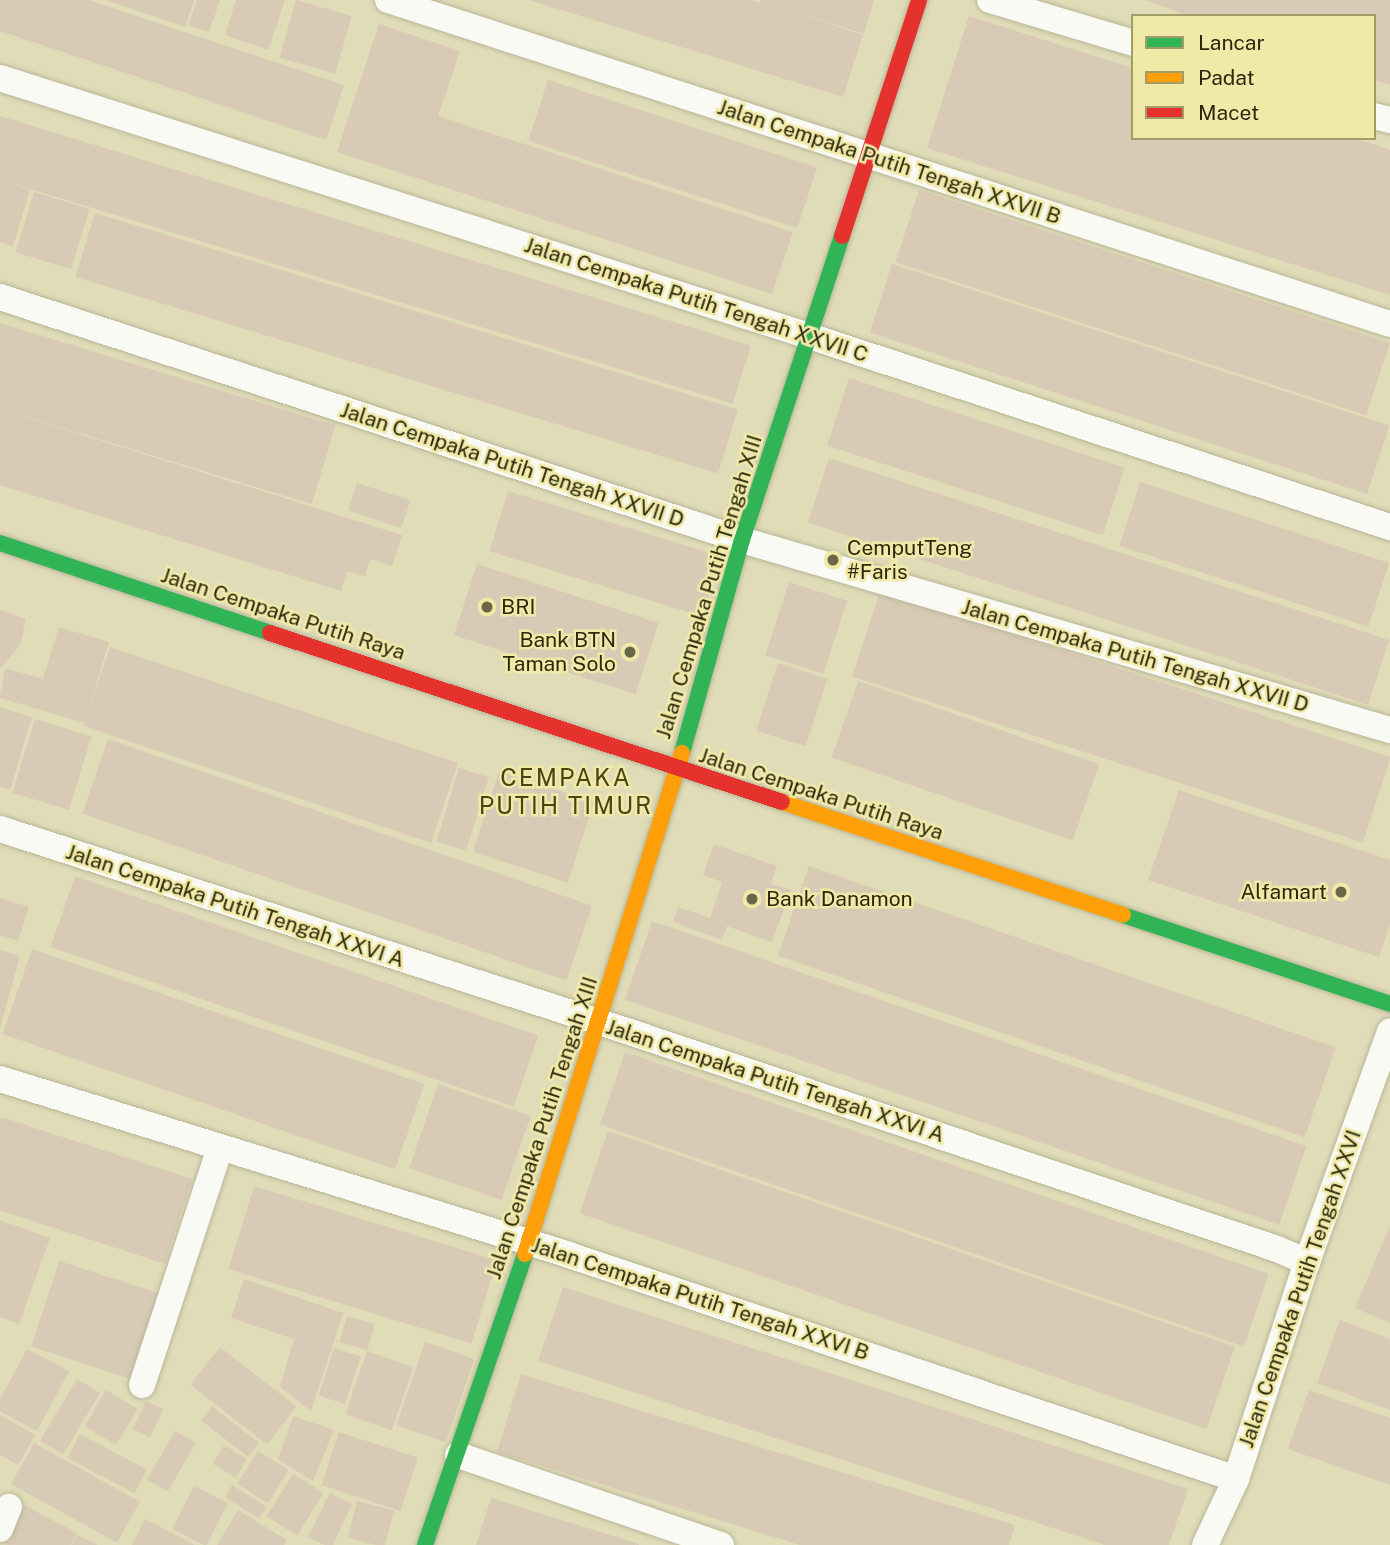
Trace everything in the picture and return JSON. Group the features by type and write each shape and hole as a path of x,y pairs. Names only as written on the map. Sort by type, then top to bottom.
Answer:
{"street":[{"name":"Jalan Cempaka Putih Tengah XXVII B","path":"388,0 1390,324"},
{"name":"Jalan Cempaka Putih Tengah XIII","path":"425,1545 529,1243 678,768 742,540 919,0"},
{"path":"990,0 1131,42"},
{"name":"Jalan Cempaka Putih Tengah XXVII C","path":"0,78 809,336 1390,527"},
{"name":"Jalan Cempaka Putih Tengah XXVII D","path":"0,297 742,540 1390,730"},
{"name":"Jalan Cempaka Putih Raya","path":"0,543 1390,1004"},
{"name":"Jalan Cempaka Putih Tengah XXVI A","path":"0,830 597,1022 1278,1249 1307,1262"},
{"name":"Jalan Cempaka Putih Tengah XXVI","path":"1205,1545 1236,1479 1307,1262 1390,1031"},
{"name":"Jalan Cempaka Putih Tengah XXVI B","path":"0,1079 529,1243 1236,1479"},
{"path":"142,1385 220,1148"},
{"path":"458,1455 721,1545"}],"building":[{"path":"0,0 89,0 344,85 326,140 0,31"},
{"path":"106,0 194,0 185,27"},
{"path":"197,0 220,0 209,32 188,25"},
{"path":"236,0 285,0 268,50 225,35"},
{"path":"296,0 352,16 335,74 279,58"},
{"path":"529,0 750,0 759,3 760,0 874,0 864,34 768,4 863,35 843,97"},
{"path":"1146,0 1390,0 1390,85 1376,81 1376,14 1184,14"},
{"path":"969,16 1131,67 1131,140 1361,140 1390,150 1390,295 927,148"},
{"path":"379,24 460,51 438,116 793,232 772,294 337,152"},
{"path":"548,80 817,167 797,228 528,141"},
{"path":"0,116 751,346 733,404 0,180"},
{"path":"0,180 30,190 13,246 0,242"},
{"path":"919,190 1390,343 1366,415 896,262"},
{"path":"34,192 89,209 71,269 16,252"},
{"path":"95,213 738,409 718,474 75,277"},
{"path":"892,264 1389,426 1367,494 870,332"},
{"path":"0,323 336,426 312,504 0,409"},
{"path":"849,378 1125,468 1103,535 827,446"},
{"path":"0,409 402,535 392,566 370,559 365,576 347,571 341,591 0,485"},
{"path":"829,458 1389,640 1368,705 808,523"},
{"path":"1140,482 1389,563 1368,627 1119,546"},
{"path":"357,483 410,500 401,528 348,511"},
{"path":"508,491 721,556 703,616 490,551"},
{"path":"477,564 659,623 635,694 454,635"},
{"path":"789,582 847,601 823,674 765,655"},
{"path":"880,591 1390,757 1363,843 852,677"},
{"path":"0,610 26,619 20,645 0,669"},
{"path":"59,627 109,642 88,711 110,647 458,763 431,843 84,726 85,723 0,698 5,668 43,679"},
{"path":"778,663 827,679 806,747 756,731"},
{"path":"858,681 1099,764 1073,841 832,758"},
{"path":"0,707 32,717 10,790 0,787"},
{"path":"35,719 91,736 69,810 12,793"},
{"path":"108,739 592,906 566,980 82,814"},
{"path":"459,768 489,777 466,851 436,842"},
{"path":"499,771 594,802 568,883 473,852"},
{"path":"1179,790 1390,860 1390,924 1379,957 1148,880"},
{"name":"Bank Danamon","path":"714,844 777,866 771,884 791,890 772,942 727,926 722,940 673,922 678,907 710,918 722,882 703,875"},
{"path":"809,866 1336,1047 1305,1137 778,956"},
{"path":"75,876 538,1036 514,1106 51,947"},
{"path":"0,898 29,907 18,941 0,935"},
{"path":"652,921 1306,1146 1279,1225 625,999"},
{"path":"32,949 424,1084 395,1169 3,1034"},
{"path":"0,950 20,956 1,1025 0,1025"},
{"path":"625,1052 1269,1274 1244,1347 600,1125"},
{"path":"438,1084 531,1116 502,1200 409,1168"},
{"path":"1,1117 192,1179 165,1264 0,1210"},
{"path":"608,1131 1235,1347 1207,1429 580,1213"},
{"path":"254,1186 497,1260 471,1343 229,1269"},
{"path":"0,1220 50,1238 19,1324 0,1317"},
{"path":"1390,1226 1390,1323 1355,1308"},
{"path":"59,1261 169,1297 142,1382 31,1347"},
{"path":"244,1279 343,1313 311,1411 280,1387 294,1339 231,1318"},
{"path":"563,1287 1188,1489 1169,1545 1105,1545 538,1361"},
{"path":"347,1316 375,1324 367,1350 340,1342"},
{"path":"1340,1320 1390,1339 1390,1410 1317,1383"},
{"path":"425,1342 474,1359 446,1442 396,1425"},
{"path":"220,1347 296,1407 267,1445 190,1385"},
{"path":"334,1348 361,1357 345,1404 319,1396"},
{"path":"27,1349 69,1371 37,1431 0,1411 0,1399"},
{"path":"367,1351 413,1367 392,1430 345,1414"},
{"path":"521,1374 1015,1525 1009,1545 800,1545 497,1452"},
{"path":"77,1379 100,1393 63,1455 40,1441"},
{"path":"106,1390 138,1409 116,1445 84,1426"},
{"path":"1309,1390 1390,1418 1390,1485 1288,1449"},
{"path":"146,1401 163,1409 150,1437 133,1429"},
{"path":"212,1406 259,1443 248,1457 201,1420"},
{"path":"0,1415 35,1435 18,1465 0,1455"},
{"path":"293,1416 334,1430 313,1481 278,1459"},
{"path":"175,1431 196,1443 168,1491 147,1479"},
{"path":"339,1432 418,1458 401,1511 322,1485"},
{"path":"80,1434 147,1470 134,1494 67,1458"},
{"path":"34,1443 140,1502 117,1543 11,1484"},
{"path":"224,1445 247,1459 236,1478 213,1464"},
{"path":"258,1451 289,1470 268,1503 237,1484"},
{"path":"293,1474 324,1493 297,1535 267,1516"},
{"path":"232,1485 267,1507 259,1519 225,1497"},
{"path":"194,1486 228,1503 207,1545 172,1529"},
{"path":"330,1493 352,1504 333,1545 325,1545 308,1537"},
{"path":"491,1498 639,1544 639,1545 476,1545"},
{"path":"357,1501 394,1510 385,1545 348,1538"},
{"path":"18,1502 77,1533 71,1545 8,1545 0,1541"},
{"path":"238,1510 287,1540 284,1545 217,1545"},
{"path":"145,1519 195,1545 132,1545"},
{"path":"77,1535 98,1545 72,1545"}],"traffic: fast":[{"path":"682,753 742,540 842,236"},
{"path":"0,543 270,633"},
{"path":"1123,915 1390,1004"},
{"path":"425,1545 525,1254"}],"traffic: slow":[{"path":"525,1254 682,753"},
{"path":"782,802 1123,915"}],"traffic: jam":[{"path":"842,236 919,0"},
{"path":"270,633 782,802"}],"place":[{"name":"CemputTeng #Faris","path":"833,560"},
{"name":"BRI","path":"487,607"},
{"name":"Bank BTN Taman Solo","path":"630,652"},
{"name":"Alfamart","path":"1341,892"},
{"name":"Bank Danamon","path":"752,899"}],"district":[{"name":"CEMPAKA PUTIH TIMUR","path":"566,792"}]}
